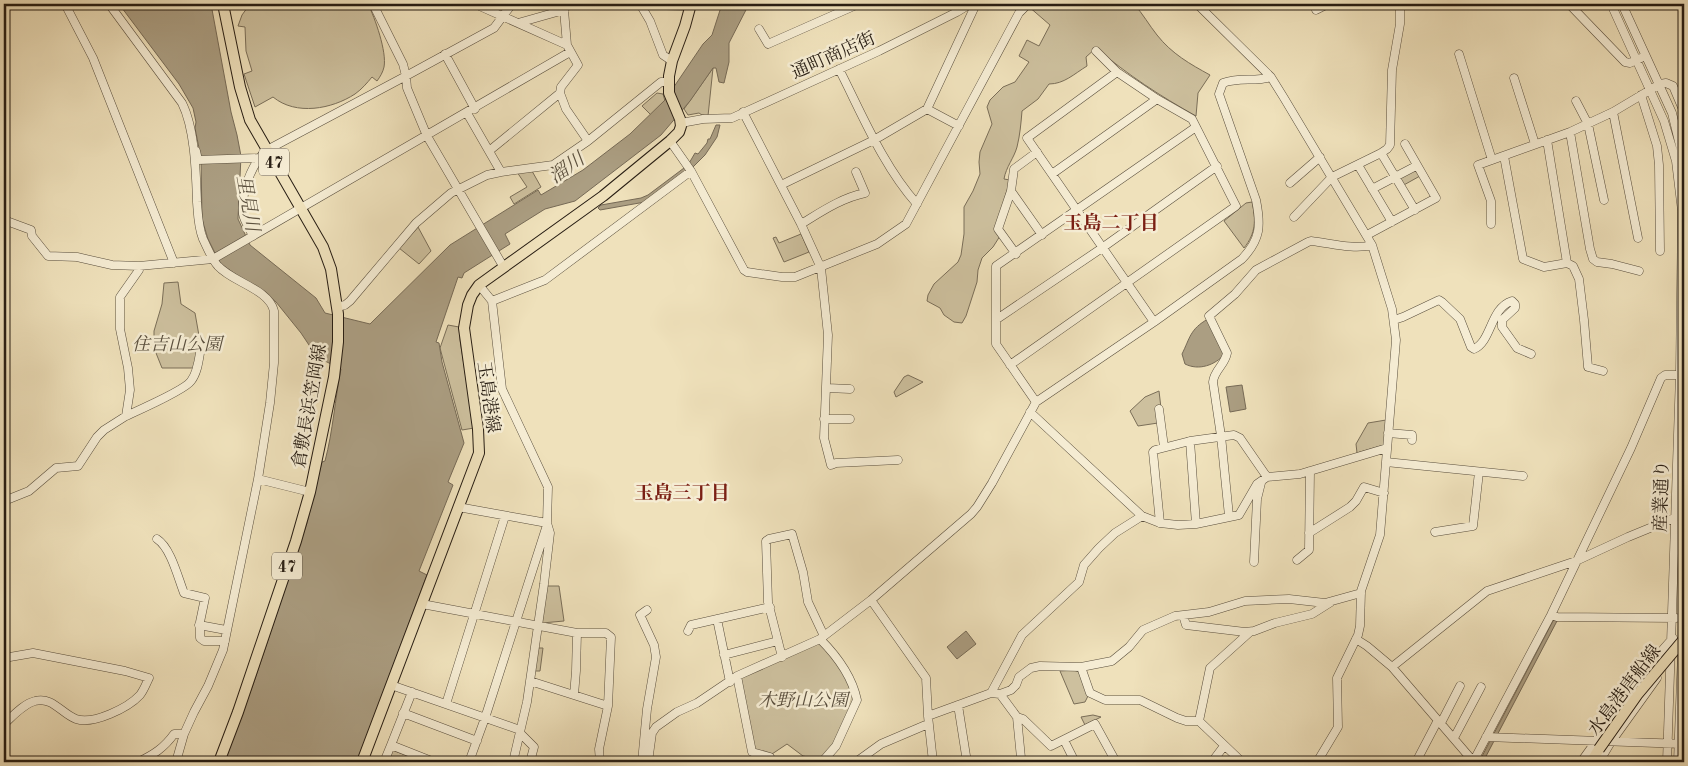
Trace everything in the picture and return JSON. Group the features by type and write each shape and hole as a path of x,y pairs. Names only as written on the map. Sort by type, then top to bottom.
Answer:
{"main road":[{"name":"倉敷長浜笠岡線","path":"219,762 296,541 310,492 334,377 338,342 337,311 332,270 323,247 250,120 240,87 223,4"},
{"path":"681,121 669,93 668,82 672,61 686,26 691,5"},
{"name":"玉島港線","path":"362,762 479,453 478,429 464,328 468,305 472,295 479,285 558,230 670,141 679,132 681,121"},
{"name":"水島港唐船線","path":"1591,762 1597,745 1684,639"}],"street":[{"path":"65,4 93,58 174,263"},
{"path":"109,4 182,103 189,121 200,230 220,268 264,296 273,308 274,363 270,403 258,479 225,641 208,686 184,734 176,762"},
{"path":"373,4 403,64 407,88 427,136 504,266"},
{"path":"475,4 569,49"},
{"path":"251,237 244,216 245,190 249,177 259,158 267,150 494,28 512,4"},
{"path":"672,61 663,54 645,4 691,5"},
{"path":"759,29 768,44 855,4"},
{"name":"通町商店街","path":"681,121 703,118 732,118 879,51 970,4"},
{"path":"781,185 874,140 927,109 976,4"},
{"path":"670,141 689,168 744,270 753,273 795,277 821,268 877,244 900,230 906,224 1019,13 1028,4"},
{"path":"1197,4 1270,77 1320,157 1372,245 1394,320 1396,340 1380,535 1361,593 1360,626 1356,639 1337,678 1338,727 1317,762"},
{"path":"1316,10 1328,4"},
{"path":"1294,217 1332,177 1387,149 1390,142 1392,70 1400,24 1400,4"},
{"path":"1569,4 1625,62 1630,63 1647,56"},
{"name":"産業通り","path":"1611,4 1664,121 1676,160 1682,212 1682,375 1667,762"},
{"path":"1622,4 1672,113 1684,162"},
{"path":"518,23 566,7 569,49 578,66 561,87 560,93 566,109 588,141"},
{"path":"4,220 31,230 32,236 48,256 77,257 112,266 139,266 215,258 471,111 569,49"},
{"path":"1010,365 1236,206 1192,119 1157,99 1117,72 1096,51"},
{"path":"445,54 489,151 501,172"},
{"path":"1459,54 1492,160"},
{"path":"839,69 874,140 896,177 918,204"},
{"path":"1117,72 1027,138 1154,322"},
{"path":"648,762 652,733 656,727 677,712 697,703 737,676 822,638 871,600 971,514 978,507 1036,402 1154,322 1242,259 1254,244 1260,226 1256,200 1220,94 1223,84 1232,80 1260,81 1270,77"},
{"path":"1514,78 1535,144"},
{"path":"337,311 350,301 416,223 457,189 487,175 550,166 560,161 661,82 668,82"},
{"path":"1492,224 1491,201 1478,165 1588,124 1613,112 1660,84 1666,83 1673,86 1684,112"},
{"path":"489,151 560,93"},
{"path":"1641,95 1657,146 1660,251"},
{"path":"1052,174 1157,99"},
{"path":"1576,101 1588,124 1604,200"},
{"path":"927,109 958,126"},
{"path":"743,112 801,224 821,268 828,335 824,438 831,465 836,463 898,460"},
{"path":"1613,112 1638,238"},
{"path":"1036,402 996,344 996,266 1016,254 1196,127"},
{"path":"1570,132 1593,259 1597,262 1639,271"},
{"path":"1547,140 1567,263"},
{"path":"1367,235 1436,198 1405,144"},
{"path":"192,146 195,148 198,160 196,180"},
{"path":"1016,254 998,229 1011,192 1014,169 1037,152"},
{"path":"1381,153 1415,210"},
{"path":"1504,156 1523,259 1544,267 1567,263 1573,266 1579,279 1588,367 1603,372"},
{"path":"1290,183 1320,157"},
{"path":"198,160 259,158"},
{"path":"1358,165 1392,222"},
{"path":"997,319 1102,248 1217,166"},
{"path":"1372,189 1416,166"},
{"path":"492,301 544,280 689,168"},
{"path":"801,224 827,208 865,193 856,172"},
{"path":"1011,192 1042,235"},
{"path":"1229,516 1222,436 1213,382 1214,374 1225,360 1226,354 1209,316 1235,294 1256,270 1308,242 1362,247 1372,245"},
{"path":"126,416 130,390 128,368 120,329 120,297 139,270 139,266"},
{"path":"479,285 492,301 502,389 548,487 549,542 530,681 513,762"},
{"path":"1394,320 1403,318 1439,300 1460,319 1470,347 1474,349 1481,343 1498,311 1505,304 1514,302 1515,308 1502,320 1502,327 1517,348 1531,354"},
{"path":"4,500 28,491 56,468 78,466 104,430 126,416 191,382 195,374 201,347"},
{"path":"1356,639 1392,667 1473,762 1551,615 1632,448 1661,378 1665,375 1682,375"},
{"path":"827,388 850,389"},
{"path":"1159,409 1164,447"},
{"path":"1030,412 1142,516 1170,525 1196,524 1239,515 1257,484 1264,479 1300,474 1387,448"},
{"path":"824,419 850,419"},
{"path":"1388,433 1412,435 1412,440"},
{"path":"1160,523 1154,450 1190,441 1234,435 1240,438 1264,479 1257,499 1254,562"},
{"path":"1190,441 1196,524"},
{"path":"1386,462 1523,476"},
{"path":"1297,560 1309,550 1310,471"},
{"path":"1435,532 1473,526 1479,472"},
{"path":"258,479 310,492"},
{"path":"1309,533 1350,507 1364,487 1384,493"},
{"path":"458,508 548,523"},
{"path":"1392,667 1487,591 1576,562 1684,514"},
{"path":"446,704 505,516"},
{"path":"991,693 1022,635 1080,582 1084,565 1115,532 1142,516"},
{"path":"469,762 548,523"},
{"name":"産業通り","path":"1678,762 1681,744 1684,530"},
{"path":"782,657 766,582 766,541 792,534 803,572 808,602 822,638 842,664 857,700 836,746 822,762"},
{"path":"157,539 167,551 184,593 204,598 199,635 202,640 225,641"},
{"path":"856,762 881,744 958,705 991,693 1000,694 1011,690 1016,685 1018,677 1031,668 1040,666 1081,667 1112,661 1129,647 1142,630 1158,622 1183,615 1209,612 1245,601 1289,598 1325,603 1361,593"},
{"path":"871,600 926,678 928,720 934,762"},
{"path":"1183,615 1186,625 1235,632 1250,632 1312,614 1335,600"},
{"path":"422,604 577,633 606,633 610,637 608,706 599,749 600,759 607,762"},
{"path":"688,631 691,625 770,607"},
{"path":"642,762 647,709 656,657 654,645 640,615 647,610"},
{"path":"1551,615 1557,617 1672,618 1683,622 1658,655 1597,745 1581,762"},
{"path":"717,619 730,682"},
{"path":"200,625 226,630"},
{"path":"1199,721 1210,668 1250,632"},
{"path":"574,695 577,633"},
{"path":"724,655 778,641"},
{"path":"1598,762 1655,680 1683,651"},
{"path":"4,658 33,653 125,670 149,678 141,694 134,700 102,717 79,720 50,702 35,701 27,704 4,724"},
{"path":"1081,667 1090,693 1105,700 1140,700 1177,718 1186,721 1199,721 1242,762"},
{"path":"737,676 752,752 770,757 770,762"},
{"path":"530,681 608,706"},
{"path":"391,685 520,732 534,747 530,762"},
{"path":"1416,762 1460,686"},
{"path":"1454,738 1481,687"},
{"path":"384,762 412,692"},
{"path":"1000,694 1017,717 1021,758 1024,762"},
{"path":"958,705 967,762"},
{"path":"403,713 477,741"},
{"path":"1017,717 1023,719 1051,746 1095,724 1116,762"},
{"path":"138,762 153,755 167,744 174,734 184,734"},
{"path":"1486,737 1597,745 1611,742 1681,744"},
{"path":"1064,740 1075,762"},
{"path":"391,745 434,762"},
{"path":"1212,762 1224,746"}],"green space":[{"path":"250,4 368,4 377,26 384,53 384,67 381,74 377,81 372,77 355,94 325,107 292,107 273,97 255,107 244,74 252,71 246,51 245,27 238,26 242,15"},
{"path":"1030,4 1134,4 1169,48 1188,63 1210,75 1198,93 1196,116 1144,85 1096,48 1086,57 1087,66 1064,80 1049,84 1038,99 1022,111 1017,147 1006,170 1004,179 1010,180 1004,201 1000,236 993,247 982,258 977,282 966,316 962,323 954,322 944,315 940,308 927,301 928,295 934,284 958,262 961,255 964,234 964,207 980,174 980,152 992,124 987,107 990,100 1003,87 1015,82 1029,62 1019,56 1027,40 1039,46 1050,25 1028,6"},
{"path":"713,68 708,116 699,113 688,115 684,109"},
{"path":"657,93 663,94 665,101 651,115 642,106"},
{"path":"1414,170 1420,176 1402,186 1399,178"},
{"path":"532,171 541,187 514,204 510,197 527,187 517,172"},
{"path":"1252,202 1254,215 1253,232 1244,248 1224,221 1246,203"},
{"path":"418,227 431,251 419,264 399,248"},
{"path":"801,234 809,252 784,262 773,238 776,237 779,243"},
{"name":"住吉山公園","path":"178,282 181,304 195,313 201,347 196,368 162,368 154,348 154,331 162,304 164,283"},
{"path":"448,325 459,327 474,428 462,430 440,348"},
{"path":"908,375 923,382 896,397 894,392 904,377"},
{"path":"1159,391 1161,408 1158,423 1138,426 1130,411 1145,397"},
{"path":"1386,420 1384,445 1357,453 1356,444 1368,423"},
{"path":"546,586 559,586 564,621 542,623"},
{"name":"木野山公園","path":"819,642 836,660 854,695 853,704 835,744 822,760 803,756 787,744 772,754 754,750 740,678"},
{"path":"536,648 543,648 540,671 533,671"},
{"path":"1074,670 1081,673 1089,694 1085,702 1074,704 1060,671"},
{"path":"1093,715 1101,717 1085,725 1081,717"},
{"path":"392,750 421,762 406,762 390,756"}],"shaded area":[{"path":"119,4 211,4 241,156 238,219 250,245 316,298 325,313 370,324 450,245 538,190 541,195 583,170 630,134 665,100 703,44 712,35 722,4 749,4 729,43 729,62 724,83 719,82 716,68 713,68 690,101 661,135 575,201 545,209 505,234 510,244 464,273 462,278 458,277 436,342 439,343 442,362 464,443 448,482 453,485 419,571 427,575 357,762 223,762 253,685 307,523 322,462 325,461 328,450 341,369 317,357 301,333 276,302 259,288 252,286 220,263 208,239 202,219 201,158 193,108 179,84"},
{"path":"716,125 720,125 717,137 705,155 692,168 645,202 600,210 598,208 601,205 648,195 688,165 695,153 698,154 708,139 710,139"},
{"path":"1208,319 1225,354 1212,364 1206,366 1196,367 1185,364 1182,354 1189,339 1197,326"},
{"path":"1242,385 1246,409 1230,412 1226,387"},
{"path":"1554,619 1557,621 1483,762 1479,762"},
{"path":"966,631 976,644 957,659 947,647"}],"district":[{"name":"玉島二丁目","path":"1111,222"},
{"name":"玉島三丁目","path":"682,492"}],"water label":[{"name":"溜川","path":"566,167"},
{"name":"里見川","path":"249,203"}]}
